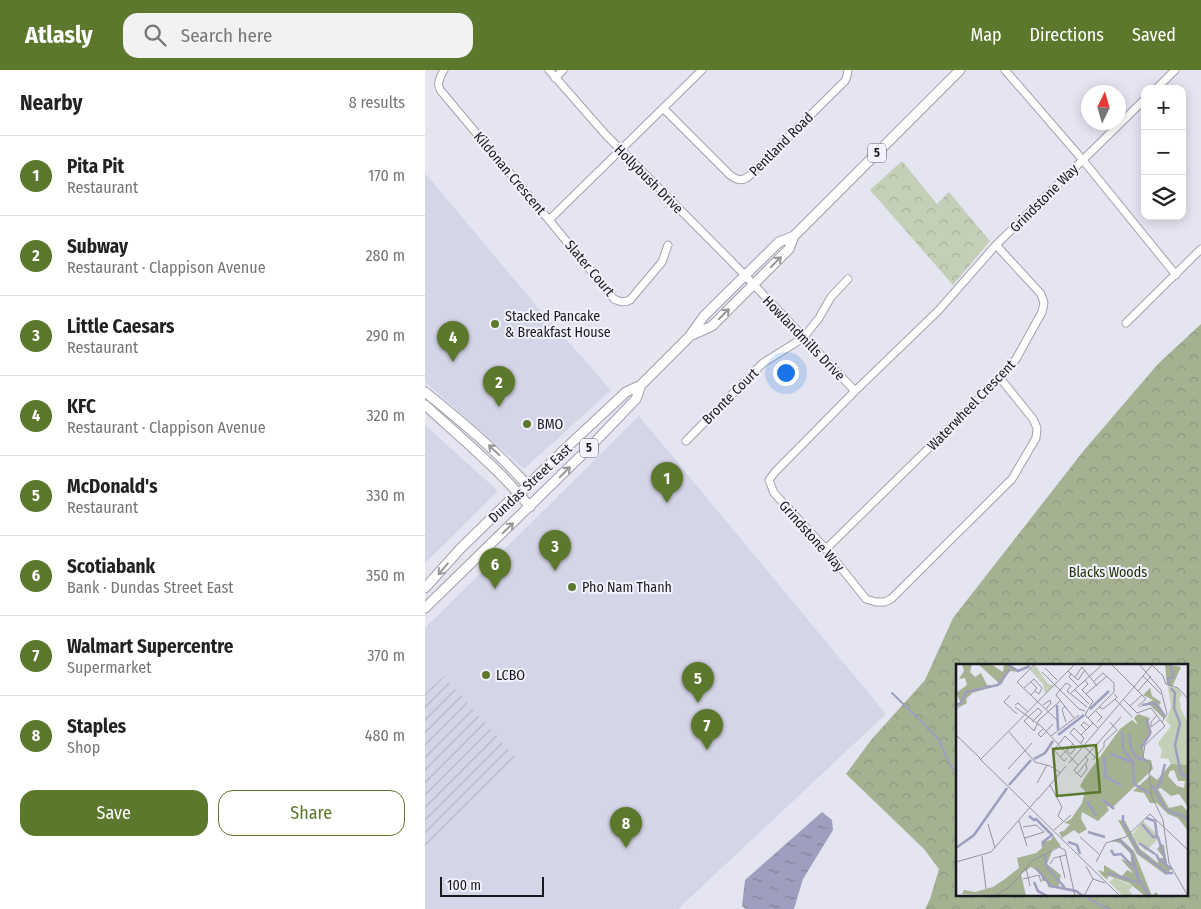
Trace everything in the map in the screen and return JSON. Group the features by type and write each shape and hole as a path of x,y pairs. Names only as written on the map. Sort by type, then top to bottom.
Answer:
{"main road":[{"name":"Dundas Street East","path":"425,588 508,502 528,486 626,392 641,385 689,337 704,316 779,242 794,236 961,70"},
{"name":"Dundas Street East","path":"689,337 711,326 789,249 794,236"},
{"name":"Dundas Street East","path":"425,608 530,507 636,399 641,385"},
{"path":"425,392 486,443 528,486"},
{"path":"425,405 480,454 530,507"}],"street":[{"name":"Kildonan Crescent","path":"444,70 438,87 549,220 702,70"},
{"name":"Hollybush Drive","path":"549,70 621,150 753,285"},
{"path":"555,78 563,70"},
{"name":"Pentland Road","path":"663,108 730,175 735,179 745,179 845,81 848,70"},
{"path":"1005,70 1082,159 1176,274"},
{"path":"1160,85 1175,70"},
{"name":"Grindstone Way","path":"1000,378 1033,419 1037,428 1036,438 1012,479 891,599 885,602 876,602 866,598 826,549 774,493 769,480 855,391 939,310 996,245 1141,103"},
{"name":"Slater Court","path":"549,220 600,283 614,299 620,302 630,300 662,262 668,245"},
{"name":"Waterwheel Crescent","path":"826,549 1000,378 1016,359 1042,312 1044,302 1041,294 996,245"},
{"path":"1126,323 1201,249"},
{"name":"Bronte Court","path":"685,442 763,363 803,338 819,318 831,297 848,279"},
{"name":"Howlandmills Drive","path":"753,285 855,391"},
{"path":"528,486 539,498"}],"shaded area":[{"path":"425,173 540,310 611,390 524,469 425,382"},
{"path":"639,416 886,714 678,909 425,909 425,847 518,760 443,676 425,693 425,628"},
{"path":"425,425 498,491 425,563"},
{"path":"444,676 518,760 425,847 425,693"}],"green space":[{"path":"902,161 937,204 949,192 990,241 953,285 870,190"},
{"name":"Blacks Woods","path":"1201,324 1201,909 925,909 939,869 924,849 846,774 871,740 925,680 953,618 1085,449 1158,364"}],"water":[{"path":"822,812 832,820 833,830 803,879 794,909 746,909 742,906 745,880"}],"waterway":[{"path":"892,693 938,738 950,765 956,772"},
{"path":"1088,897 1108,909"}],"place":[{"name":"Stacked Pancake & Breakfast House","path":"495,324"},
{"name":"KFC","path":"453,362"},
{"name":"Subway","path":"499,407"},
{"name":"BMO","path":"527,424"},
{"name":"Pita Pit","path":"667,503"},
{"name":"Little Caesars","path":"555,571"},
{"name":"Pho Nam Thanh","path":"572,587"},
{"name":"Scotiabank","path":"495,589"},
{"name":"LCBO","path":"486,675"},
{"name":"McDonald's","path":"698,703"},
{"name":"Walmart Supercentre","path":"707,750"},
{"name":"Staples","path":"626,848"}]}
